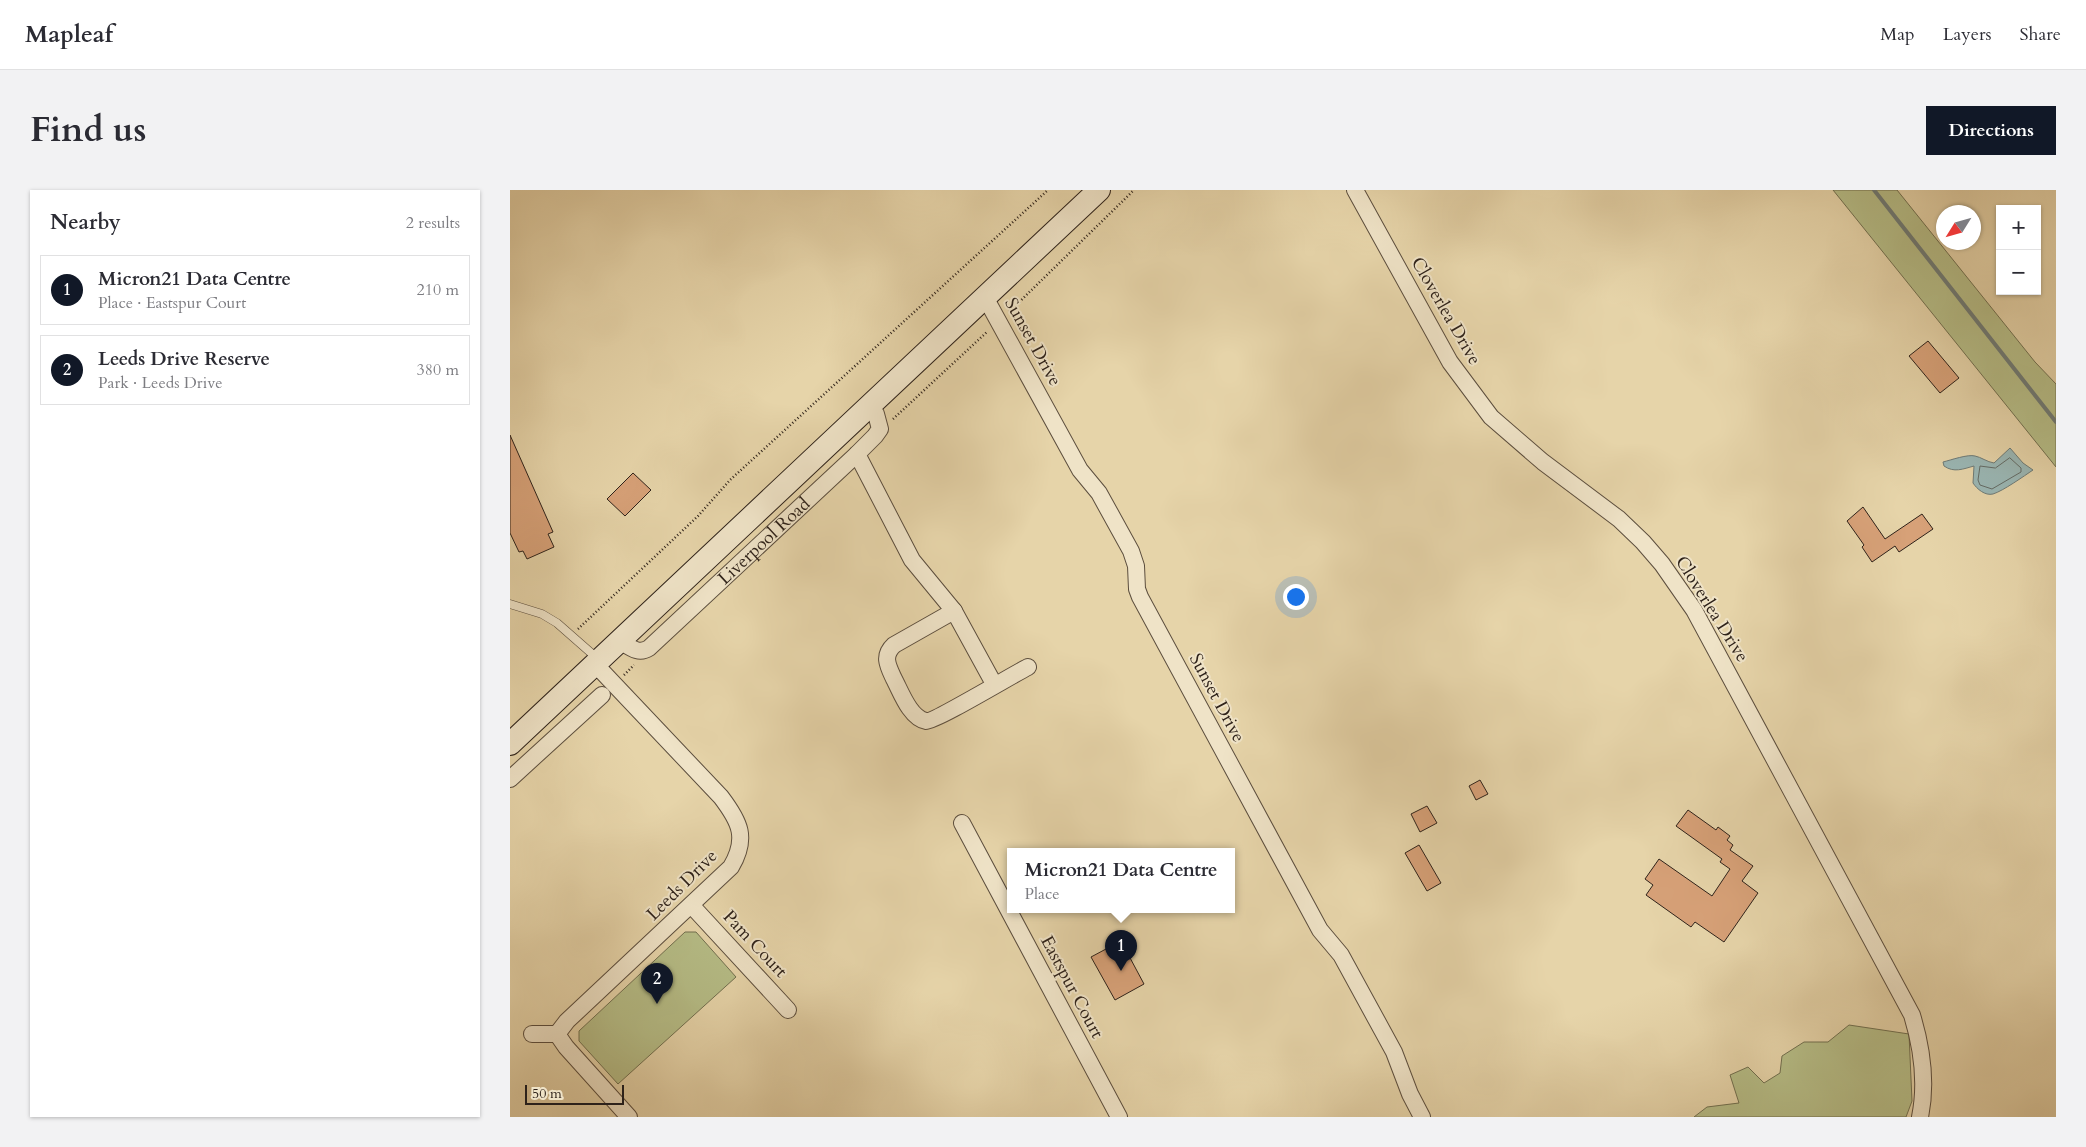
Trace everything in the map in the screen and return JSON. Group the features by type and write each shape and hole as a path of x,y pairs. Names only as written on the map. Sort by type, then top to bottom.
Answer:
{"main road":[{"name":"Liverpool Road","path":"510,744 1099,190"}],"street":[{"name":"Cloverlea Drive","path":"1356,190 1450,362 1491,416 1543,462 1612,514 1643,542 1662,564 1694,610 1878,948 1912,1015 1923,1060 1920,1117"},
{"name":"Sunset Drive","path":"985,297 1080,470 1100,493 1131,551 1136,566 1137,589 1140,597 1320,930 1341,955 1390,1044 1410,1094 1422,1117"},
{"name":"Liverpool Road","path":"620,641 637,651 643,652 649,648 857,454 875,436 880,428 876,414 869,405"},
{"path":"857,454 912,560 954,611 994,684"},
{"path":"693,572 710,592"},
{"path":"954,611 894,645 888,651 886,658 888,665 912,711 927,721 939,718 994,684 1028,667"},
{"name":"Leeds Drive","path":"557,1034 567,1021 732,867 738,856 741,841 740,829 735,816 721,797 597,663"},
{"path":"510,779 602,695"},
{"name":"Eastspur Court","path":"962,822 1007,907"},
{"name":"Pam Court","path":"692,906 788,1010"},
{"name":"Eastspur Court","path":"1010,913 1119,1117"},
{"path":"532,1034 557,1034 566,1047 628,1117"}],"lane":[{"path":"510,598 514,605 542,614 572,635 597,663"}],"path":[{"path":"572,635 598,608 698,516 730,480 1048,190"}],"green space":[{"path":"1833,190 1897,190 1936,239 1936,250 1945,250 2035,362 2056,384 2056,467"},
{"path":"685,932 696,932 736,977 618,1084 579,1041 579,1031"},
{"path":"1849,1025 1909,1034 1912,1101 1906,1117 1694,1117 1707,1107 1739,1103 1730,1075 1748,1067 1764,1083 1780,1073 1782,1056 1804,1042 1828,1042"}],"water":[{"path":"2010,448 2023,463 2033,470 2008,487 1993,494 1981,492 1973,483 1974,466 1955,470 1944,466 1943,462 1964,456 1972,456 1994,463"}],"building":[{"path":"1928,341 1959,378 1940,393 1909,356"},
{"path":"510,435 553,532 548,534 554,547 527,559 523,551 519,552 510,533"},
{"path":"633,473 651,490 625,516 607,499"},
{"path":"1863,507 1885,539 1922,514 1933,529 1899,552 1895,546 1872,562 1862,547 1864,545 1847,521"},
{"path":"1480,780 1488,794 1476,800 1469,786"},
{"path":"1427,806 1437,823 1420,832 1411,814"},
{"path":"1688,810 1716,830 1718,827 1730,836 1727,840 1733,845 1730,850 1753,866 1742,881 1758,893 1724,942 1695,922 1691,927 1646,895 1653,885 1645,879 1659,859 1712,896 1730,869 1720,862 1722,859 1676,826"},
{"path":"1419,845 1441,883 1427,891 1405,853"},
{"path":"1121,941 1144,984 1115,1000 1091,957"}],"waterway":[{"path":"1874,190 2056,422"}],"place":[{"name":"Micron21 Data Centre","path":"1121,971"},
{"name":"Leeds Drive Reserve","path":"657,1004"}]}
